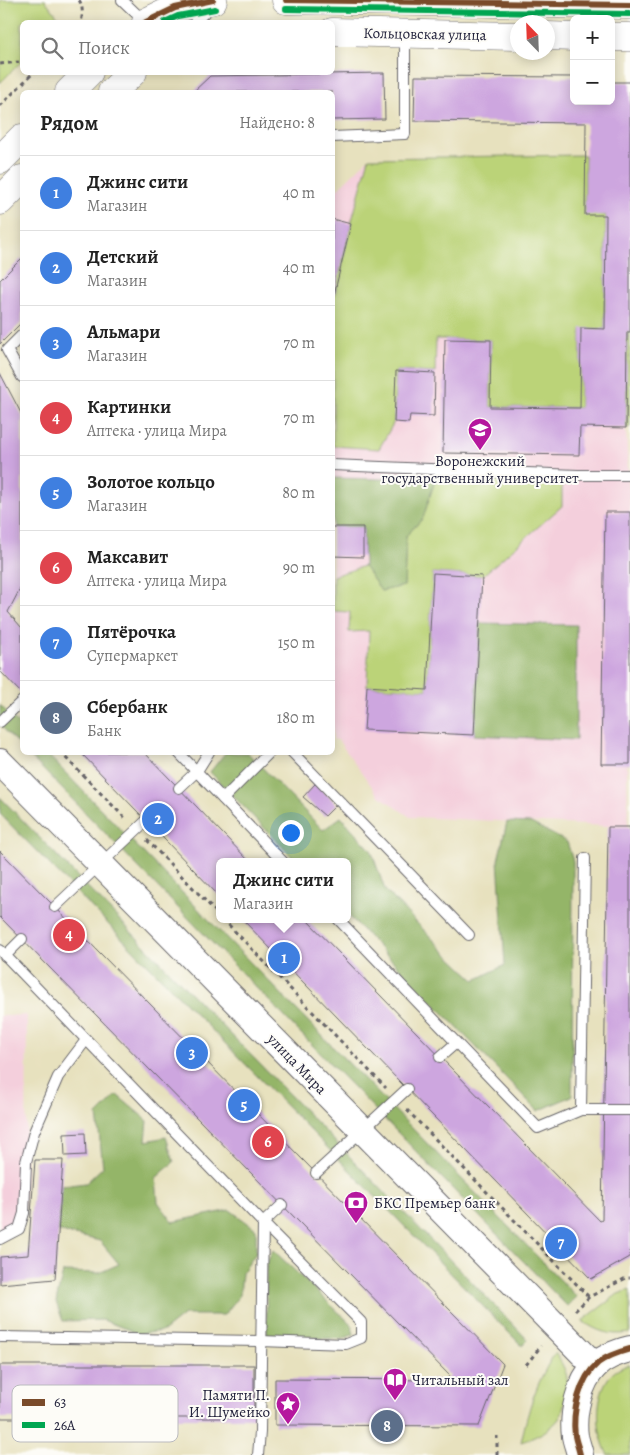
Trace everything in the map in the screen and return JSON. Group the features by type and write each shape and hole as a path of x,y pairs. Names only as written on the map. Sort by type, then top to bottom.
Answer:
{"main road":[{"path":"149,20 175,8 213,0"},
{"path":"286,0 467,1 630,5"},
{"name":"Кольцовская улица","path":"335,32 510,36"},
{"path":"555,36 570,36"},
{"path":"615,37 630,38"},
{"path":"71,90 86,75"},
{"path":"114,90 130,75"},
{"path":"0,160 20,140"},
{"path":"0,201 20,181"}],"street":[{"name":"улица Мира","path":"0,762 595,1366"},
{"path":"580,1455 575,1435 575,1420 584,1381 595,1366 604,1359 630,1349"}],"lane":[{"path":"122,0 143,20"},
{"path":"197,20 217,0"},
{"path":"335,136 405,134 405,34"},
{"path":"20,337 6,350 20,374"},
{"path":"335,465 578,475 630,475"},
{"path":"0,722 20,704"},
{"path":"181,755 279,858"},
{"path":"179,788 196,771 206,755"},
{"path":"223,799 267,755"},
{"path":"295,755 469,935"},
{"path":"55,907 146,821"},
{"path":"581,1110 585,858"},
{"path":"342,923 538,1128 581,1110 630,1110"},
{"path":"0,1337 260,1340 346,1344 361,1338 361,1322 3,953 22,940"},
{"path":"0,1239 18,1228 24,1213 26,1162 34,1132 58,1077 86,1040"},
{"path":"440,1057 456,1043"},
{"path":"316,1173 407,1089"},
{"path":"258,1455 260,1432 263,1223 282,1204"}],"path":[{"path":"80,0 83,16 82,20"},
{"path":"0,64 19,62"},
{"path":"0,106 31,75"},
{"path":"588,1297 626,1278 630,1278"},
{"path":"497,1436 497,1455"}],"shaded area":[{"name":"Воронежский государственный университет","path":"586,115 630,332 626,427 630,512 630,764 627,765 628,827 410,817 378,795 338,740 335,739 335,191 369,158 584,155"},
{"path":"27,1015 24,1213 8,1235 0,1236 0,1016"}],"green space":[{"path":"0,0 45,0 60,20 20,20 20,63 0,83"},
{"path":"585,155 585,214 606,215 605,329 581,329 580,408 490,407 491,340 436,339 435,373 396,371 394,422 379,449 335,446 335,293 369,158"},
{"path":"627,332 630,332 630,427 626,428"},
{"path":"335,478 435,480 423,518 406,536 404,586 381,591 364,566 363,527 335,527"},
{"path":"435,480 562,480 562,506 482,576 433,573 427,690 367,686 369,631 349,632 350,612 335,611 335,575 364,566 381,591 404,586 406,536 423,518"},
{"path":"480,623 576,625 576,740 474,735"},
{"path":"0,705 20,726 20,746 0,725"},
{"path":"29,755 48,755 577,1297 567,1306"},
{"path":"223,755 250,755 323,830 341,817 371,850 385,890 475,980 505,965 498,860 507,822 531,823 567,842 573,861 572,1096 538,1111 351,918 351,858 293,858 210,772"},
{"path":"0,797 528,1340 522,1346 0,814"},
{"path":"117,1095 148,1121 146,1141 166,1137 174,1162 156,1178 158,1202 173,1222 230,1210 256,1229 256,1253 242,1273 240,1295 224,1315 184,1315 164,1331 139,1334 103,1320 63,1321 56,1302 63,1272 99,1273 119,1264 100,1241 58,1231 61,1186 86,1183 103,1167 97,1115"},
{"path":"273,1250 351,1324 354,1334 343,1339 267,1336 266,1265"},
{"path":"630,1290 630,1333 616,1334 604,1332 582,1321 618,1294"},
{"path":"555,1353 563,1366 568,1384 562,1413 558,1420 546,1431 521,1442 534,1396"},
{"path":"630,1364 630,1455 608,1455 599,1426 598,1415 601,1394 610,1376"}],"building":[{"path":"384,73 385,119 335,120 335,90 195,90 210,76"},
{"path":"415,76 570,77 570,105 615,105 615,82 630,82 630,332 627,332 626,428 580,427 579,455 443,453 445,339 491,340 490,407 580,408 581,328 605,329 606,215 585,215 586,123 414,121"},
{"path":"335,220 351,224 335,291"},
{"path":"20,260 20,324 0,344 0,280"},
{"path":"396,371 435,373 434,416 410,415 409,423 394,422"},
{"path":"0,373 20,411 20,589 8,612 20,626 20,692 0,671"},
{"path":"605,512 630,512 630,764 601,764"},
{"path":"335,527 363,527 363,557 335,556"},
{"path":"433,573 482,576 474,735 364,730 367,686 427,690"},
{"path":"83,755 147,755 246,858 216,858 216,893"},
{"path":"315,784 337,804 325,816 303,797"},
{"path":"608,827 630,827 630,1257 591,1279 246,923 310,923 600,1221 602,1220"},
{"path":"0,851 503,1364 479,1426 275,1425 275,1379 447,1380 450,1376 0,917"},
{"path":"85,1133 86,1155 65,1156 64,1134"},
{"path":"35,1160 63,1160 55,1279 0,1284 0,1257 28,1255"},
{"path":"0,1365 254,1365 254,1418 178,1418 178,1385 12,1385 12,1418 0,1418"}],"transit line":[{"name":"63","path":"150,20 175,8 213,0"},
{"name":"63","path":"286,0 630,5"},
{"name":"26А","path":"169,20 178,16 215,9"},
{"name":"26А","path":"286,9 630,14"},
{"name":"63","path":"580,1455 574,1427 578,1396 586,1378 591,1370 605,1358 630,1349"}],"place":[{"name":"Воронежский государственный университет","path":"480,451"},
{"name":"Детский","path":"158,819"},
{"name":"Картинки","path":"69,935"},
{"name":"Джинс сити","path":"284,958"},
{"name":"Альмари","path":"192,1053"},
{"name":"Золотое кольцо","path":"244,1105"},
{"name":"Максавит","path":"268,1142"},
{"name":"БКС Премьер банк","path":"356,1224"},
{"name":"Пятёрочка","path":"561,1243"},
{"name":"Читальный зал","path":"395,1401"},
{"name":"Памяти П. И. Шумейко","path":"288,1425"},
{"name":"Сбербанк","path":"387,1426"}]}
